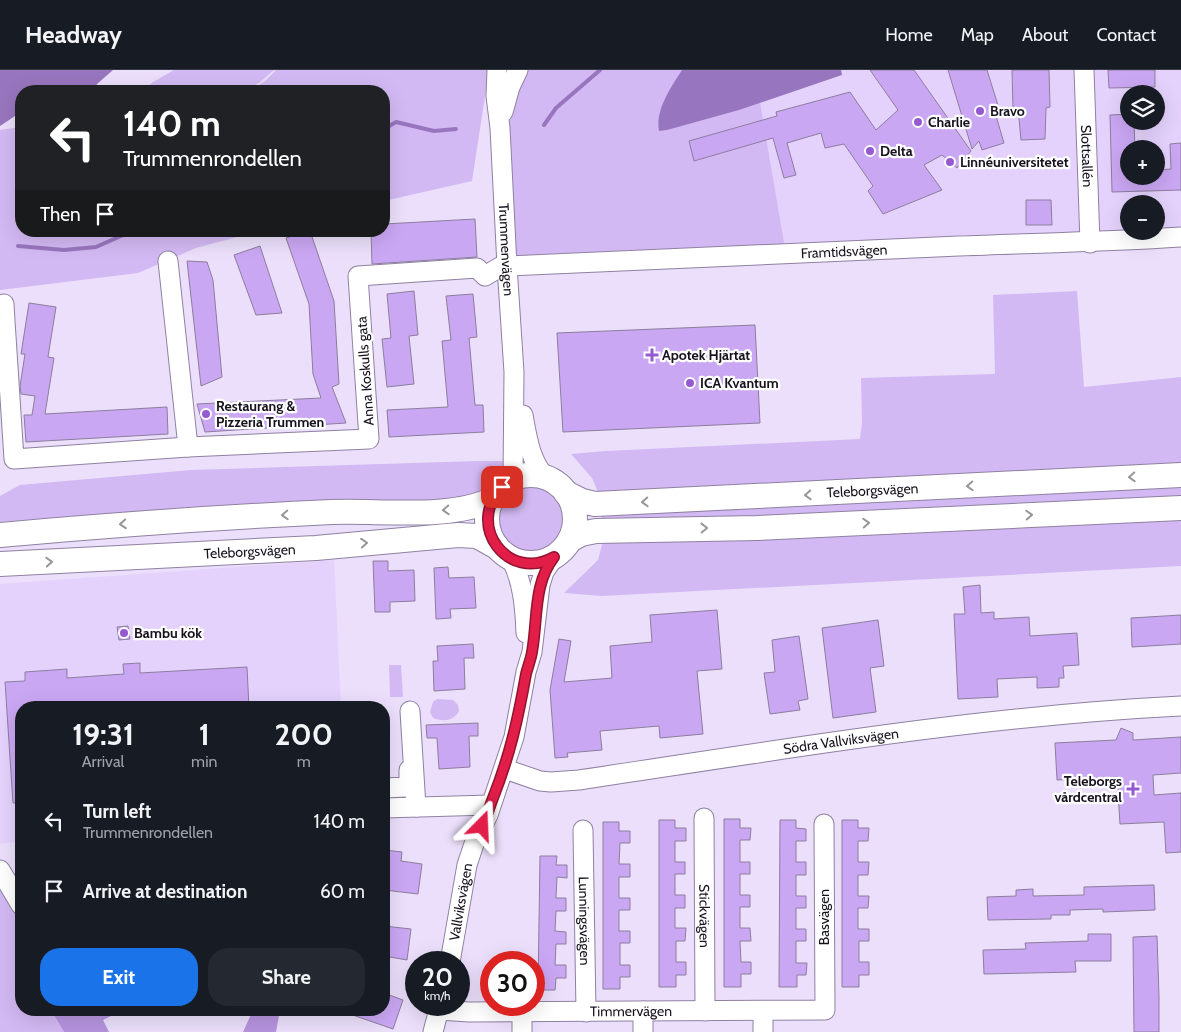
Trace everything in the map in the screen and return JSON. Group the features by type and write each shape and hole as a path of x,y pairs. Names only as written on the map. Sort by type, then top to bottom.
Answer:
{"main road":[{"name":"Teleborgsvägen","path":"566,493 582,501 595,504 1181,475"},
{"path":"562,549 574,529 575,516 572,504 566,493 557,484 546,478 530,476 513,479 502,487 493,499 488,511 488,524 491,536 504,553 522,562 533,563 544,561 562,549 581,534 596,530 757,528 1181,508"},
{"path":"0,535 141,523 315,513 464,509 475,507 493,499"},
{"name":"Teleborgsvägen","path":"0,564 316,548 458,535 477,536 504,553"}],"street":[{"name":"Trummenvägen","path":"497,70 496,96 500,128 506,266 514,372 513,479"},
{"name":"Trummenvägen","path":"500,128 510,87 518,70"},
{"name":"Slottsallén","path":"1084,70 1090,243"},
{"name":"Framtidsvägen","path":"506,266 775,256 1014,244 1090,243 1181,237"},
{"path":"168,261 188,447"},
{"name":"Anna Koskulls gata","path":"0,305 4,304 6,321 14,459 188,447 369,439 358,276 477,268 485,276 500,267 506,266"},
{"name":"Trummenvägen","path":"514,372 533,458 538,470 546,478"},
{"name":"Vallviksvägen","path":"452,951 467,865 476,838 488,815 514,737 526,672 532,652 540,585 544,572 562,549"},
{"name":"Vallviksvägen","path":"504,553 521,584 524,608 526,672"},
{"name":"Södra Vallviksvägen","path":"504,770 540,781 579,780 894,734 1033,718 1181,706"},
{"path":"410,710 416,807"},
{"path":"390,788 406,787 409,783 409,770"},
{"path":"390,808 490,805"},
{"name":"Stickvägen","path":"704,818 706,1011"},
{"name":"Basvägen","path":"824,824 825,1010"},
{"name":"Lunningsvägen","path":"583,830 586,1012"},
{"path":"3,881 15,897"},
{"name":"Timmervägen","path":"545,1012 763,1012 825,1010"},
{"path":"643,1011 643,1032"},
{"path":"763,1012 763,1032"},
{"path":"433,1032 437,1016"},
{"path":"522,1016 522,1032"}],"shaded area":[{"path":"0,70 113,70 97,85 15,85 15,116 0,126"},
{"path":"174,70 274,70 256,85 149,85"},
{"path":"276,70 841,70 842,75 760,102 786,254 516,259 507,132 486,81 472,181 390,200 390,85 259,85"},
{"path":"682,70 841,70 842,75 739,110 659,131 659,115 662,107"},
{"name":"Linnéuniversitetet","path":"841,70 1181,70 1181,238 1165,239 1165,195 1120,195 1120,240 1132,240 786,254 760,102 842,76"},
{"path":"15,128 15,237 237,237 196,248 138,273 0,290 0,130"},
{"path":"1077,291 1084,387 1181,377 1181,566 602,596 564,593 598,560 603,541 600,497 592,478 571,454 860,439 862,422 861,378 995,374 993,295"},
{"path":"506,461 500,481 482,494 468,499 83,516 0,522 0,496 20,485 191,470"},
{"path":"538,483 557,493 565,505 567,519 565,533 557,545 545,553 524,555 505,545 497,533 495,512 505,493 517,485"},
{"path":"334,560 341,701 15,701 15,842 0,844 0,584"},
{"path":"389,665 401,665 403,697 390,697"},
{"path":"437,699 453,700 458,705 459,711 448,720 433,718 430,712 433,702"},
{"path":"0,886 15,909 15,1016 55,1016 64,1032 0,1032"},
{"path":"55,1016 111,1016 103,1020 109,1032 64,1032"},
{"path":"250,1016 279,1016 276,1032 243,1032"}],"building":[{"path":"870,70 914,70 971,151 957,168 942,155 924,165 942,190 883,214 868,191 873,186 844,144 825,148 821,133 787,143 796,175 784,178 773,138 694,161 689,141 777,116 776,112 850,92 876,130 898,110"},
{"name":"Bravo","path":"948,70 987,70 1001,115 996,116 1004,143 982,150 979,141 972,149"},
{"path":"1012,70 1049,70 1050,107 1046,108 1045,139 1021,140 1018,108 1013,110"},
{"path":"1108,70 1155,70 1155,85 1120,85 1120,88 1109,88"},
{"path":"1120,114 1120,130 1134,130 1135,140 1120,140 1120,185 1165,185 1165,169 1171,169 1170,144 1181,143 1181,190 1112,192 1110,115"},
{"path":"1026,200 1051,200 1052,225 1026,225"},
{"path":"475,219 477,257 372,264 371,237 390,237 390,224"},
{"path":"312,237 334,301 339,384 332,387 346,423 205,432 197,404 321,398 313,374 309,304 286,238"},
{"path":"260,246 282,313 256,315 234,255"},
{"path":"187,261 207,262 213,280 222,377 201,386"},
{"path":"414,291 418,335 409,336 414,384 387,387 382,339 391,338 387,294"},
{"path":"473,294 477,337 469,338 475,405 483,405 484,432 389,437 387,410 448,407 442,341 451,340 446,296"},
{"path":"29,303 56,307 48,357 54,358 45,414 167,407 168,434 26,442 24,415 32,415 35,396 21,394 20,386 25,354 21,354"},
{"path":"755,325 760,423 563,432 557,333"},
{"path":"373,561 388,561 388,571 414,570 415,601 390,602 390,612 375,612"},
{"path":"448,567 449,578 474,577 476,608 450,609 451,618 436,619 434,568"},
{"path":"980,585 981,613 994,612 994,619 1029,617 1030,636 1077,633 1079,665 1063,666 1064,678 1059,678 1059,687 1037,688 1037,677 997,679 998,697 958,699 954,614 965,614 963,587"},
{"path":"717,610 722,669 697,671 703,734 660,738 659,726 600,731 602,750 567,753 568,757 555,758 550,690 559,639 571,641 564,682 612,678 610,646 652,642 650,615"},
{"path":"1181,615 1181,644 1132,647 1131,618"},
{"path":"878,620 884,666 870,668 876,712 833,718 822,628"},
{"name":"Bambu kök","path":"128,626 130,639 119,640 117,627"},
{"path":"799,636 808,699 798,701 800,710 770,714 764,673 775,672 772,640"},
{"path":"473,644 474,658 464,658 465,689 434,691 433,661 438,661 437,646"},
{"path":"140,663 140,673 247,667 249,701 15,701 15,803 13,803 5,682 25,681 25,672 67,669 67,678 124,674 123,664"},
{"path":"478,723 478,736 469,736 470,767 439,769 437,738 427,738 426,725"},
{"path":"1121,728 1133,733 1133,740 1181,737 1181,773 1153,775 1154,795 1181,793 1181,852 1166,853 1164,822 1120,824 1117,777 1057,780 1055,743 1116,740"},
{"path":"724,819 740,819 740,828 751,828 750,840 740,840 740,862 750,862 750,874 740,874 740,895 750,895 750,907 740,907 740,928 750,928 751,941 740,941 741,962 751,962 751,974 741,974 741,987 724,987"},
{"path":"659,820 675,820 675,828 686,828 686,841 675,841 675,862 685,862 685,874 675,874 675,895 685,895 685,908 675,908 675,928 686,928 685,941 676,941 676,962 686,962 686,975 676,975 676,987 659,987"},
{"path":"780,820 796,820 796,828 806,829 806,841 796,841 796,862 806,862 806,875 796,875 796,896 806,896 806,908 796,908 796,929 806,929 806,941 796,941 796,963 807,963 806,975 797,975 797,987 779,987"},
{"path":"842,820 858,820 858,828 869,828 868,841 858,841 858,862 869,862 868,875 858,875 858,896 869,896 868,908 858,908 858,929 869,929 869,941 859,941 859,962 869,962 869,975 859,975 859,987 842,987"},
{"path":"603,822 619,822 619,831 630,831 630,843 620,843 619,864 630,864 630,877 619,877 619,898 630,898 630,910 619,910 619,931 630,931 630,943 620,943 620,965 630,965 630,977 620,977 620,989 603,989"},
{"path":"390,851 402,852 401,861 422,864 418,894 390,891"},
{"path":"540,856 557,856 556,865 567,865 567,878 557,877 556,898 566,898 566,911 556,911 555,931 566,932 566,944 556,944 555,965 566,965 566,978 556,978 555,990 545,990 545,951 539,951"},
{"path":"1154,885 1155,910 1103,912 1103,909 1070,910 1070,915 1051,915 1051,919 988,920 987,897 1016,896 1016,890 1033,889 1033,896 1084,895 1084,887"},
{"path":"390,927 411,929 408,951 405,951 405,960 390,957"},
{"path":"1088,934 1111,934 1111,961 1075,961 1076,972 984,974 983,950 1026,949 1025,943 1088,941"},
{"path":"1157,936 1159,1032 1134,1032 1133,937"},
{"path":"390,995 403,1000 393,1029 356,1016 390,1016"}],"waterway":[{"path":"544,125 556,108 600,70"},
{"path":"390,126 396,122 434,131 456,129"},
{"path":"18,246 64,250 96,247 119,237"}],"place":[{"name":"Bravo","path":"980,111"},
{"name":"Charlie","path":"918,122"},
{"name":"Delta","path":"870,151"},
{"name":"Linnéuniversitetet","path":"950,162"},
{"name":"Apotek Hjärtat","path":"652,355"},
{"name":"ICA Kvantum","path":"690,383"},
{"name":"Restaurang & Pizzeria Trummen","path":"206,414"},
{"name":"Bambu kök","path":"124,633"},
{"name":"Teleborgs vårdcentral","path":"1133,789"}],"route":[{"path":"482,826 488,815 514,737 526,672 532,652 540,585 544,572 554,557 540,562 526,563 508,557 497,547 489,532 488,515 489,507 496,493 502,487"}]}
